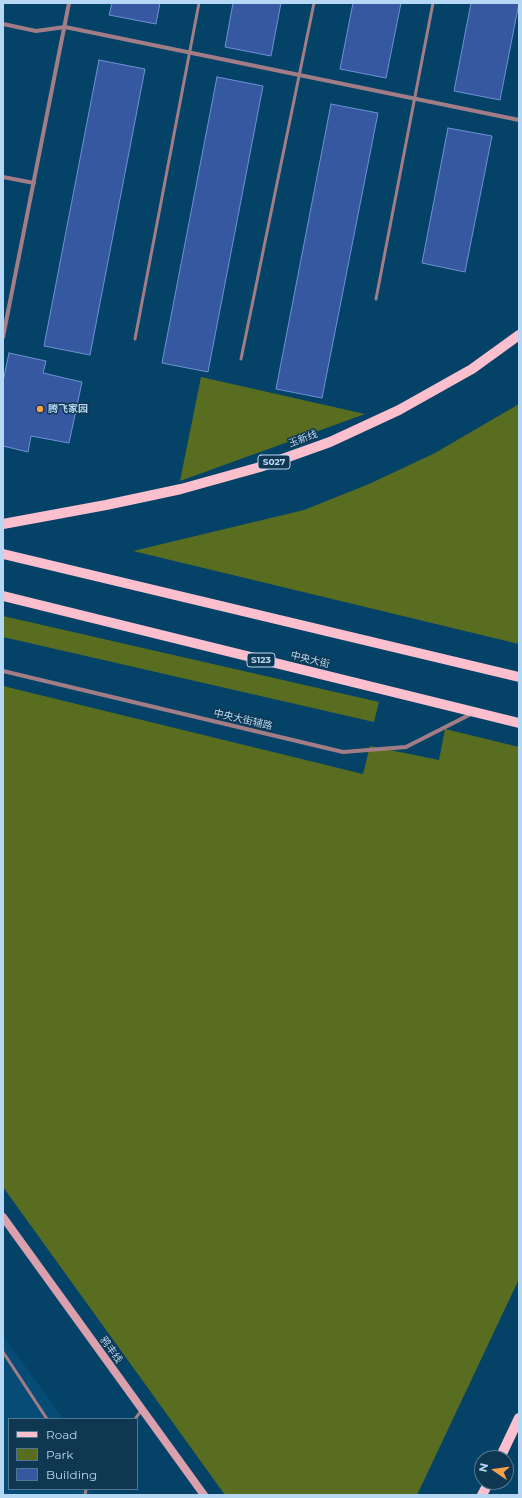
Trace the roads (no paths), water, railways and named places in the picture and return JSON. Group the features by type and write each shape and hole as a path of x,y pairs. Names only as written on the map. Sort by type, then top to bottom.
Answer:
{"main road":[{"name":"玉新线","path":"3,524 106,505 181,489 260,467 330,442 399,410 472,369 519,335"},
{"path":"3,554 519,677"},
{"name":"中央大街","path":"3,596 519,723"},
{"name":"鸦丰线","path":"3,1217 204,1495"},
{"path":"504,1450 519,1418"}],"street":[{"path":"3,337 69,3"},
{"path":"3,24 36,31 65,27 519,120"},
{"path":"3,176 34,183"},
{"name":"中央大街辅路","path":"3,671 343,752 406,747 474,712"}],"lane":[{"path":"135,339 199,3"},
{"path":"241,359 314,3"},
{"path":"376,299 433,3"},
{"path":"3,1352 46,1418"},
{"path":"136,1418 142,1410"}],"place":[{"name":"腾飞家园","path":"40,409"}]}
